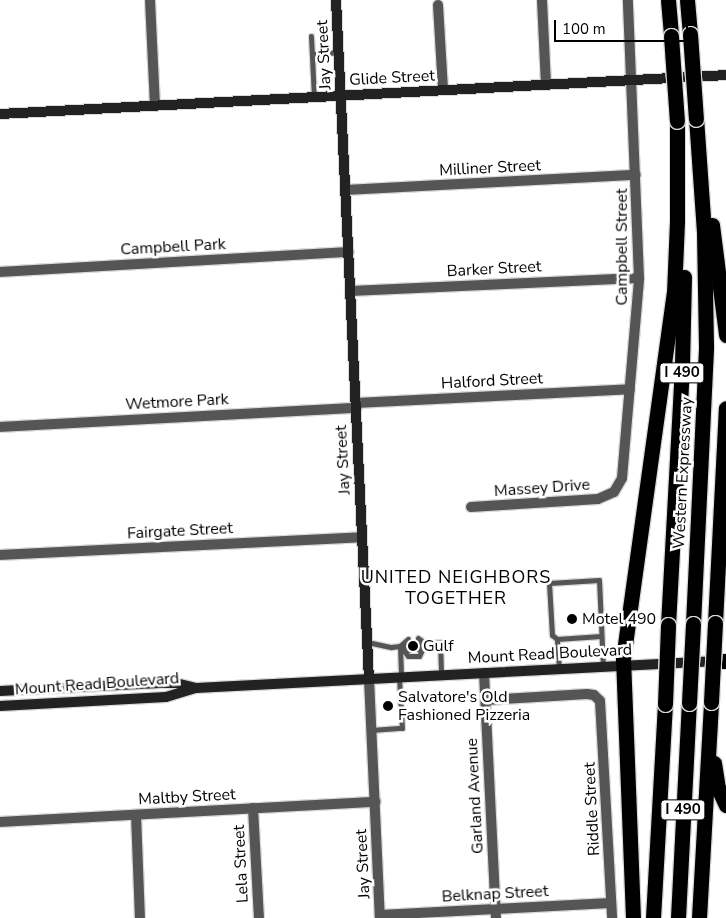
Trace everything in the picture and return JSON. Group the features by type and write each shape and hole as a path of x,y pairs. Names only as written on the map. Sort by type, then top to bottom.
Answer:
{"highway":[{"name":"Western Expressway","path":"653,918 684,309 683,236 668,0"},
{"name":"Western Expressway","path":"678,918 706,330 704,232 687,0"},
{"path":"696,119 726,334"},
{"path":"633,918 623,666 673,301 677,220 677,121"},
{"path":"699,918 726,408"},
{"path":"715,623 726,553"},
{"path":"711,702 714,768 718,788 726,805"}],"street":[{"path":"150,0 155,106"},
{"name":"Jay Street","path":"336,0 380,917"},
{"path":"542,0 546,84"},
{"name":"Campbell Street","path":"614,492 622,474 639,278 628,0"},
{"path":"438,5 443,90"},
{"name":"Glide Street","path":"0,114 726,75"},
{"name":"Milliner Street","path":"345,190 636,175"},
{"name":"Campbell Park","path":"0,272 348,252"},
{"name":"Barker Street","path":"350,291 639,278"},
{"name":"Halford Street","path":"356,406 630,389"},
{"name":"Wetmore Park","path":"0,427 356,406"},
{"name":"Massey Drive","path":"471,507 593,500 614,492"},
{"name":"Fairgate Street","path":"0,555 362,537"},
{"name":"Mount Read Boulevard","path":"0,706 166,697 196,688 723,661"},
{"name":"Garland Avenue","path":"484,673 496,914"},
{"name":"Mount Read Boulevard","path":"0,691 160,683 176,683 196,688"},
{"name":"Riddle Street","path":"486,700 587,694 599,698 602,709 612,918"},
{"name":"Maltby Street","path":"0,822 375,802"},
{"name":"Lela Street","path":"253,808 259,918"},
{"path":"136,814 140,918"},
{"name":"Belknap Street","path":"380,917 496,914 611,903"}],"lane":[{"path":"311,36 314,97"},
{"path":"312,54 339,52"},
{"path":"559,669 557,639 552,634 549,582 599,580 604,666"},
{"path":"557,639 601,636"},
{"path":"367,642 391,647 408,645 400,646"},
{"path":"425,643 418,644 440,642 441,675"},
{"path":"400,646 408,656 419,656 425,643"},
{"path":"371,730 402,728 400,646"}],"place":[{"name":"Motel 490","path":"572,619"},
{"name":"Gulf","path":"413,646"},
{"name":"Salvatore's Old Fashioned Pizzeria","path":"388,706"}],"district":[{"name":"UNITED NEIGHBORS TOGETHER","path":"456,588"}]}
